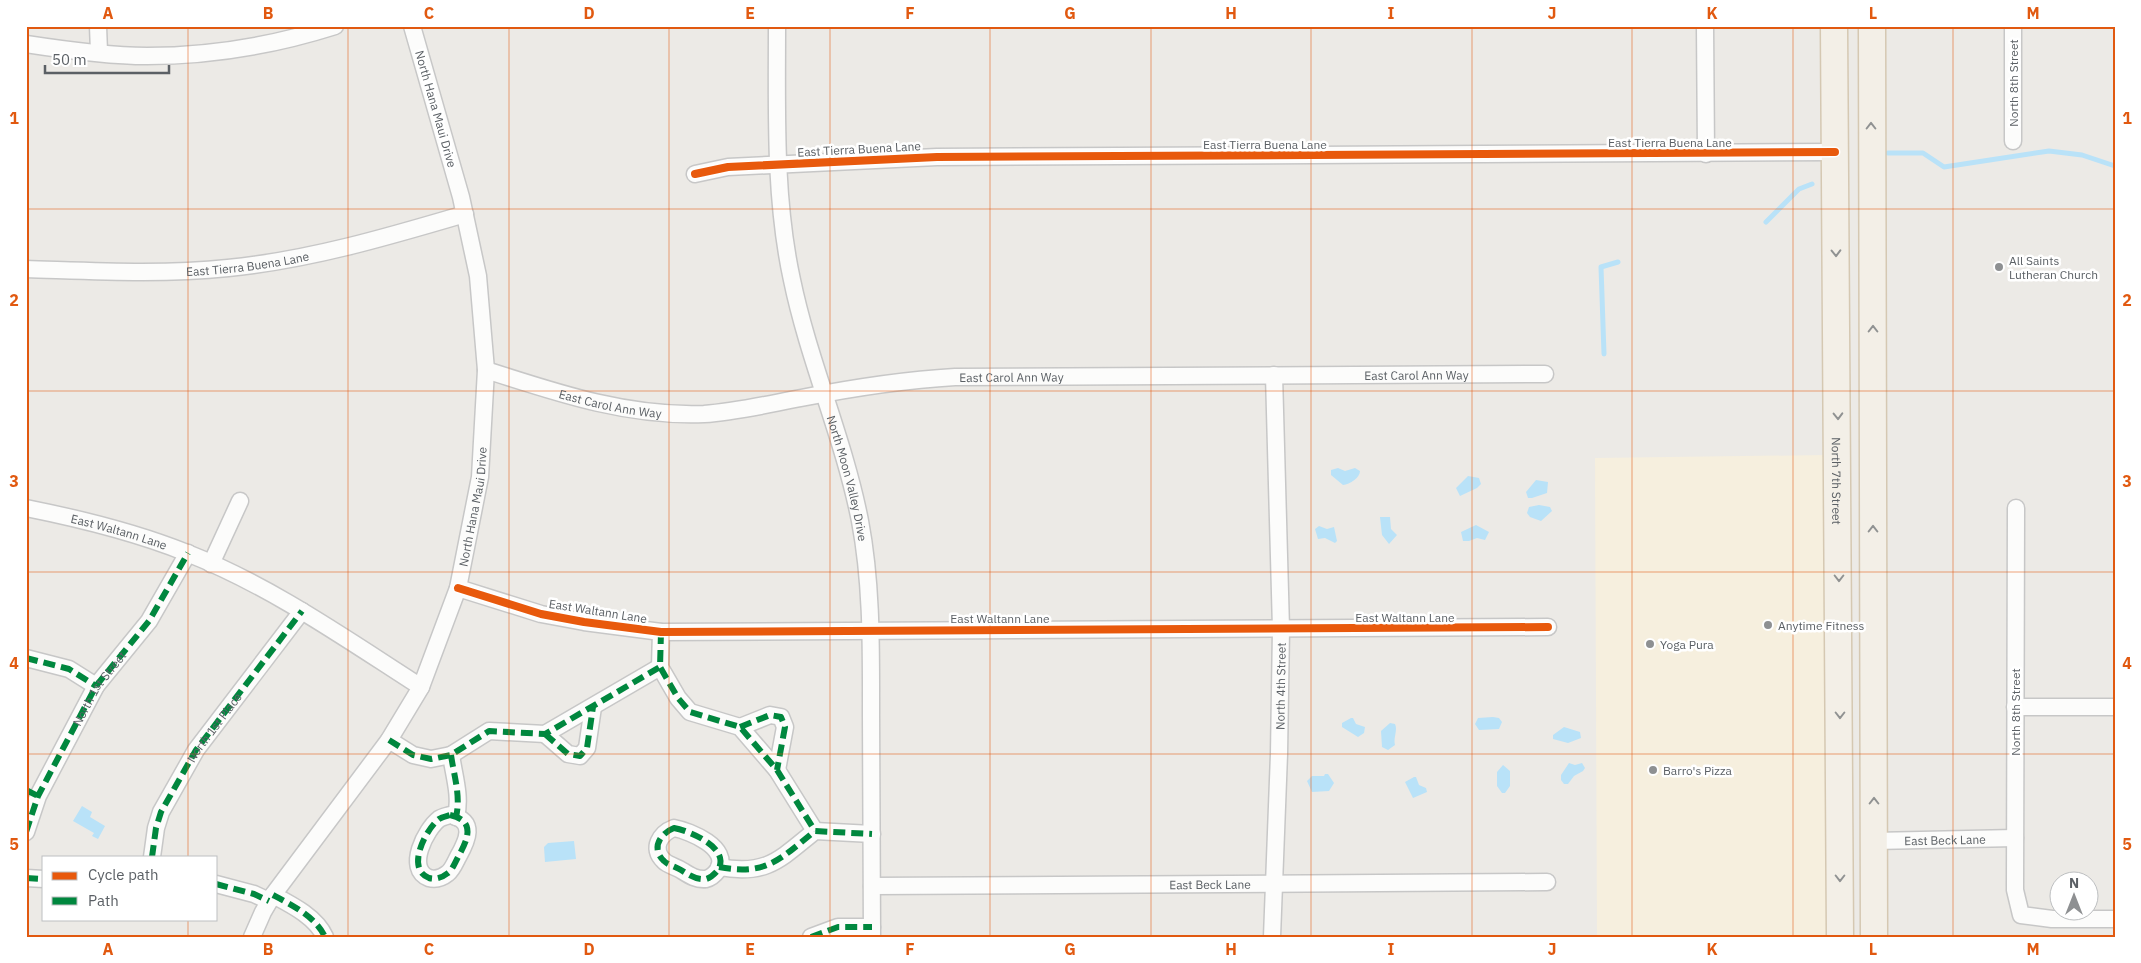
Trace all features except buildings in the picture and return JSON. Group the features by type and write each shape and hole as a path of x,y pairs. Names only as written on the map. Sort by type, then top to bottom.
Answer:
{"main road":[{"name":"North 7th Street","path":"1834,26 1840,937"},
{"path":"1872,26 1874,937"},
{"path":"1835,110 1853,146 1872,175"},
{"path":"1836,212 1850,191 1872,175"}],"street":[{"path":"98,26 99,52"},
{"path":"26,44 58,49 147,56 198,53 255,46 335,26"},
{"name":"North Hana Maui Drive","path":"252,937 271,898 389,740 421,687 458,588 480,477 486,370 478,276 465,214 412,26"},
{"name":"North Moon Valley Drive","path":"776,26 780,206 791,278 804,331 850,479 860,521 867,575 870,630 872,932"},
{"path":"1705,26 1706,154"},
{"name":"North 8th Street","path":"2013,26 2013,141"},
{"name":"East Tierra Buena Lane","path":"695,174 728,167 937,157 1835,152"},
{"name":"East Tierra Buena Lane","path":"26,270 151,272 228,268 289,260 337,250 465,214"},
{"name":"East Carol Ann Way","path":"486,370 578,398 642,412 704,414 727,412 891,382 955,377 1545,374"},
{"name":"North 4th Street","path":"1272,937 1279,754 1281,629 1274,374"},
{"path":"211,564 240,501"},
{"name":"East Waltann Lane","path":"26,508 122,530 188,553 302,611 421,687"},
{"name":"North 8th Street","path":"2016,508 2015,890 2021,915 2052,919 2115,918"},
{"name":"North 1st Street","path":"26,832 32,793 96,686 149,621 188,553"},
{"name":"East Waltann Lane","path":"458,588 541,614 584,622 661,632 1548,627"},
{"name":"North 1st Place","path":"152,856 156,828 161,812 196,750 302,611"},
{"path":"661,632 660,668 678,698 690,712 740,727 777,770 815,831"},
{"path":"26,658 69,669 96,686"},
{"path":"389,740 414,755 431,759 450,755 489,731 545,734 660,668"},
{"path":"545,734 568,754 580,756 587,748 593,707"},
{"path":"2015,707 2115,707"},
{"path":"740,727 770,715 781,717 786,727 777,770"},
{"path":"450,755 458,794 456,816"},
{"path":"719,867 748,870 766,867 780,859 815,831 872,834"},
{"name":"East Beck Lane","path":"1874,841 2015,838"},
{"path":"26,878 42,879"},
{"name":"East Beck Lane","path":"872,886 1547,882"},
{"path":"218,885 294,906 321,928 325,937"},
{"path":"811,937 838,926 872,932"}],"shaded area":[{"path":"1827,455 1829,937 1597,937 1595,458"}],"water":[{"path":"1338,468 1345,471 1355,468 1360,471 1360,474 1354,480 1343,485 1331,475 1331,470"},
{"path":"1468,476 1479,478 1481,484 1460,496 1456,488"},
{"path":"1536,480 1548,482 1547,493 1528,498 1526,492"},
{"path":"1539,505 1550,507 1552,511 1541,521 1530,517 1527,513 1529,507"},
{"path":"1380,517 1390,517 1391,529 1397,535 1389,544 1382,535"},
{"path":"1476,525 1489,532 1485,540 1477,538 1463,541 1461,532"},
{"path":"1319,526 1327,529 1334,527 1337,541 1335,543 1325,538 1318,539 1315,529"},
{"path":"1353,718 1356,724 1365,727 1364,733 1358,737 1342,727 1342,723"},
{"path":"1478,718 1499,718 1502,722 1499,729 1479,730 1475,724"},
{"path":"1390,723 1396,726 1395,745 1388,750 1382,747 1381,731"},
{"path":"1564,727 1580,732 1581,738 1568,743 1553,739 1553,735"},
{"path":"1569,763 1575,765 1582,763 1585,768 1574,776 1568,784 1564,784 1561,780 1561,775"},
{"path":"1503,765 1510,771 1510,786 1505,793 1502,793 1497,786 1497,772"},
{"path":"1328,774 1334,783 1329,791 1312,792 1307,781 1312,776 1324,776"},
{"path":"1416,777 1419,785 1426,788 1427,792 1413,798 1405,782"},
{"path":"82,806 92,812 90,817 105,826 98,839 92,836 94,833 73,821"},
{"path":"574,841 576,859 545,862 544,847 548,843"}],"waterway":[{"path":"1888,153 1923,153 1944,167 2049,151 2082,155 2115,166"},
{"path":"1766,222 1799,189 1812,184"},
{"path":"1604,354 1601,267 1618,262"}],"marked path":[{"path":"26,832 38,796 96,686 149,621 188,553"},
{"path":"152,856 156,828 161,812 196,750 302,611"},
{"path":"661,632 660,667 678,698 690,712 740,727 777,770 815,831"},
{"path":"26,658 69,669 96,686"},
{"path":"389,740 413,755 431,759 451,755 489,731 545,734 660,667"},
{"path":"545,734 568,754 580,756 587,748 593,707"},
{"path":"740,727 770,715 781,717 785,727 777,770"},
{"path":"451,755 457,794 456,817"},
{"path":"26,790 38,796"},
{"path":"450,815 464,822 468,832 467,838 449,872 439,878 429,878 422,873 419,866 420,849 434,824 440,818 450,815"},
{"path":"674,828 707,842 719,855 718,870 709,878 696,878 668,864 660,856 658,851 659,841 665,833 674,828"},
{"path":"719,867 749,869 772,863 792,850 815,831 872,834"},
{"path":"26,878 42,879"},
{"path":"218,885 254,894 269,901"},
{"path":"273,895 310,918 316,923 325,937"},
{"path":"811,937 838,927 872,927"}],"cycle path":[{"path":"695,174 728,167 937,157 1835,152"},
{"path":"458,588 541,614 584,622 661,632 1548,627"}],"place":[{"name":"All Saints Lutheran Church","path":"1999,267"},
{"name":"Anytime Fitness","path":"1768,625"},
{"name":"Yoga Pura","path":"1650,644"},
{"name":"Barro's Pizza","path":"1653,770"}]}
